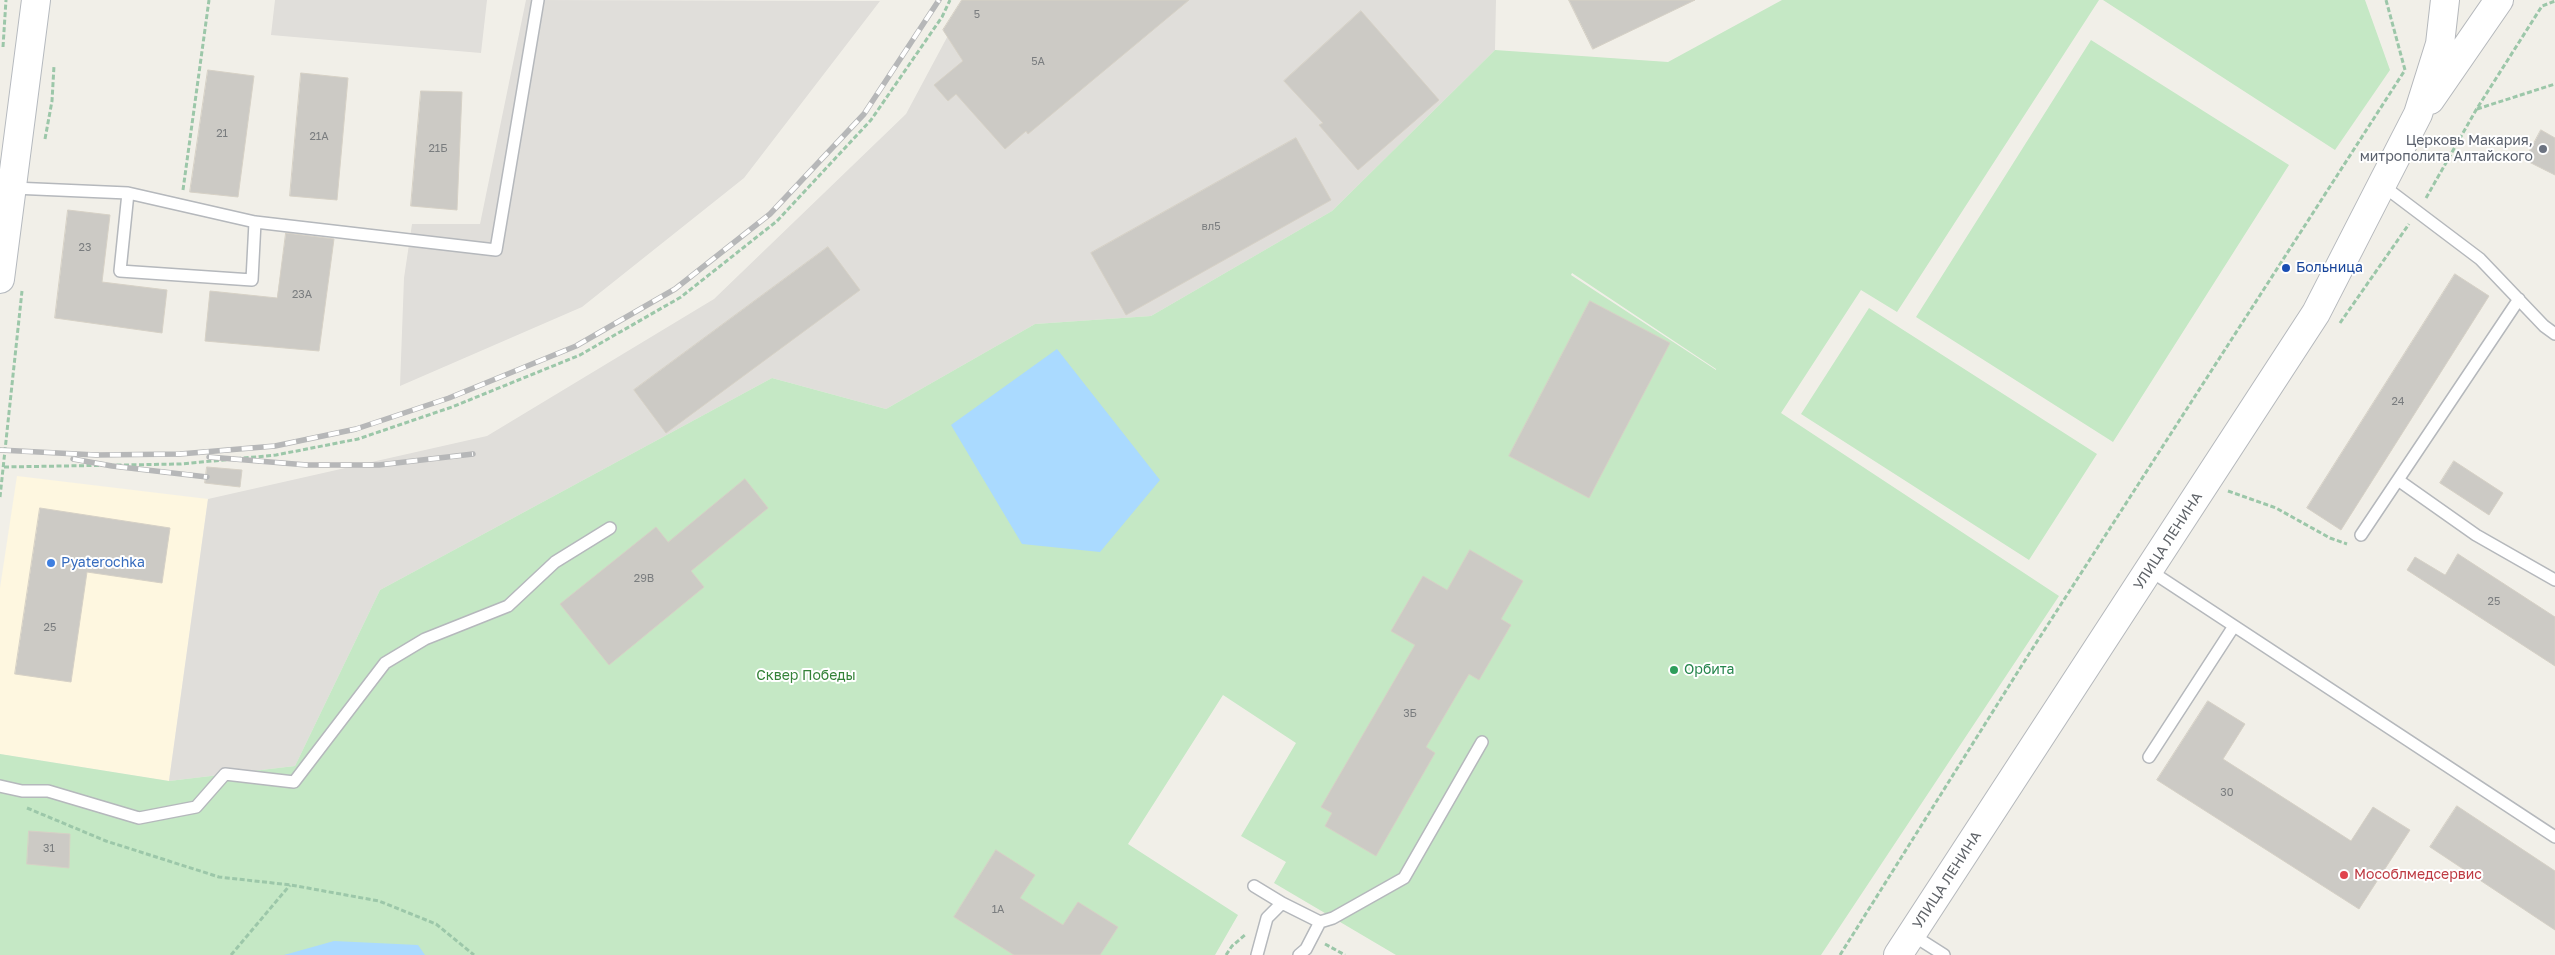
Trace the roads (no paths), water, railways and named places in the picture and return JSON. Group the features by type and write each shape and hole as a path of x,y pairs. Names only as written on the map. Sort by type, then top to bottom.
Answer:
{"street":[{"path":"0,279 36,0"},
{"name":"УЛИЦА ЛЕНИНА","path":"1904,945 2316,313 2418,114 2440,44 2445,0"},
{"name":"УЛИЦА ЛЕНИНА","path":"2418,114 2439,89 2499,0"}],"lane":[{"path":"13,188 128,193 255,222 496,250 538,0"},
{"path":"2382,185 2480,258 2544,326 2555,334"},
{"path":"128,193 120,271 252,280 255,222"},
{"path":"2361,535 2518,299"},
{"path":"2398,480 2476,535 2555,580"},
{"path":"0,786 22,791 48,791 139,818 196,807 225,774 294,782 385,663 425,639 508,606 555,562 610,528"},
{"path":"2148,570 2555,837"},
{"path":"2149,757 2234,626"},
{"path":"1254,886 1282,903 1320,922 1333,918 1404,878 1482,742"},
{"path":"1257,955 1267,918 1282,903"},
{"path":"1299,955 1306,949 1320,922"},
{"path":"1904,945 1944,955"}],"water":[{"path":"1057,349 1160,480 1100,552 1022,544 951,425"},
{"path":"334,941 418,945 425,955 284,955"}],"railway":[{"path":"0,450 96,455 180,454 275,446 356,429 449,398 576,346 675,289 770,214 864,114 939,0"},
{"path":"209,457 307,465 379,465 473,454"},
{"path":"73,459 112,466 207,477"}],"place":[{"name":"Церковь Макария, митрополита Алтайского","path":"2543,149"},
{"name":"Больница","path":"2286,268"},
{"name":"Pyaterochka","path":"51,563"},
{"name":"Орбита","path":"1674,670"},
{"name":"Мособлмедсервис","path":"2344,875"}],"park label":[{"name":"Сквер Победы","path":"806,676"}]}
